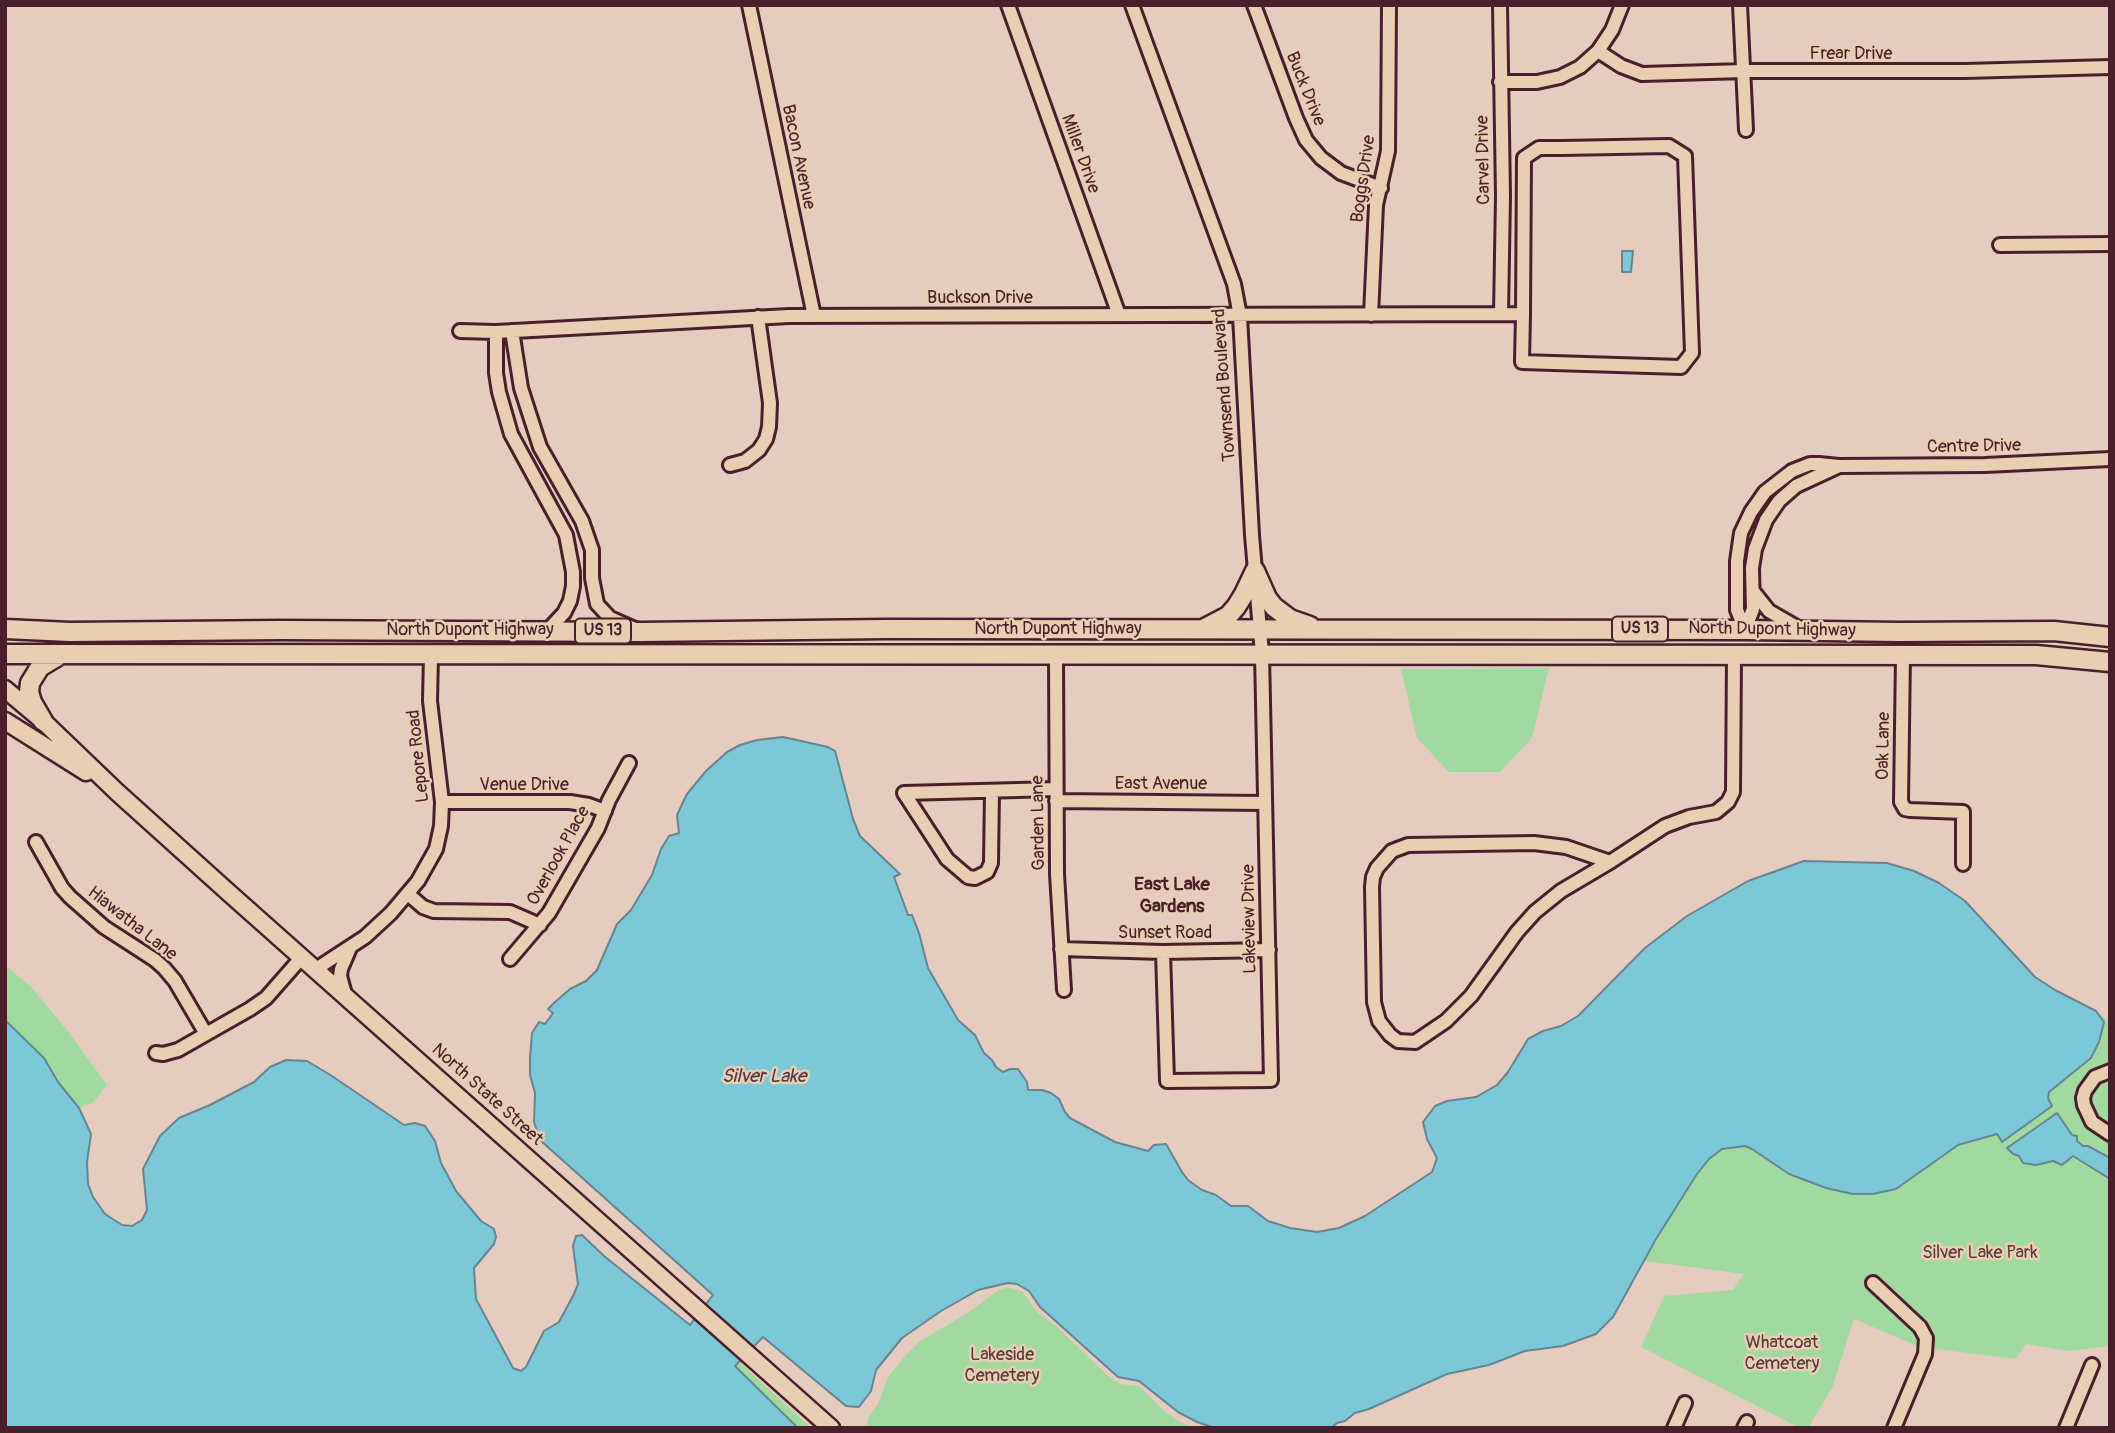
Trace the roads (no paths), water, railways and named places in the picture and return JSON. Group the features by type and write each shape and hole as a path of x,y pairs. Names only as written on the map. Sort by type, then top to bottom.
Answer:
{"highway":[{"path":"1255,571 1266,597 1274,607 1290,619 1320,629"},
{"path":"1202,629 1228,616 1244,594 1255,571"},
{"name":"North Dupont Highway","path":"5,629 70,632 1745,629 2054,631 2110,636"},
{"path":"1704,656 1731,645 1745,629"},
{"path":"431,655 434,648 441,643 480,631"},
{"path":"638,653 654,646 692,646 698,643 704,631"},
{"path":"1734,656 1751,643 1803,631"},
{"path":"1903,655 1915,647 1980,644 1986,631"},
{"path":"10,654 23,640 70,632"},
{"name":"North Dupont Highway","path":"10,654 2036,655 2110,662"},
{"path":"43,721 32,702 30,682 40,667 62,654"}],"main road":[{"name":"North State Street","path":"5,690 43,721 117,792 831,1428"},
{"name":"North State Street","path":"5,721 117,792"}],"street":[{"name":"Bacon Avenue","path":"749,5 814,316"},
{"name":"Miller Drive","path":"1008,5 1119,315"},
{"name":"Townsend Boulevard","path":"1132,5 1234,284 1240,316 1262,654"},
{"name":"Buck Drive","path":"1254,5 1306,140 1321,158 1341,173 1381,188"},
{"name":"Boggs Drive","path":"1371,315 1377,205 1388,151 1389,5"},
{"name":"Carvel Drive","path":"1500,5 1503,196 1501,314"},
{"path":"1500,82 1537,82 1560,77 1580,67 1598,51 1612,30 1622,5"},
{"path":"1741,5 1746,130"},
{"name":"Frear Drive","path":"1598,51 1621,66 1642,74 2110,67"},
{"path":"1670,146 1685,156 1692,353 1681,367 1522,362 1523,314 1524,158 1539,148 1670,146"},
{"path":"1503,196 1523,199"},
{"path":"2000,245 2110,244"},
{"name":"Buckson Drive","path":"460,331 496,332 814,316 1523,314"},
{"path":"730,465 745,460 759,450 769,427 769,403 758,317"},
{"path":"512,331 521,388 540,447 582,521 592,550 592,578 597,604 610,618 641,632"},
{"path":"496,332 496,373 511,434 566,535 573,572 570,601 564,613 548,630"},
{"path":"528,466 545,456"},
{"name":"Centre Drive","path":"1745,629 1737,610 1737,561 1741,533 1765,492 1792,471 1810,464 1985,465 2110,459"},
{"name":"Centre Drive","path":"1745,629 1753,609 1752,568 1755,550 1772,510 1796,486 1839,466"},
{"path":"1753,591 1769,611 1803,631"},
{"name":"Lakeview Drive","path":"1163,951 1167,1081 1271,1080 1262,654"},
{"name":"Lepore Road","path":"316,969 378,925 426,871 436,849 442,802 430,701 431,655"},
{"name":"Garden Lane","path":"1056,655 1057,874 1064,990"},
{"name":"Oak Lane","path":"1903,655 1901,802 1905,809 1910,810 1963,812 1963,864"},
{"path":"1610,862 1566,847 1534,843 1417,844 1399,847 1391,852 1377,867 1372,887 1374,1002 1383,1027 1398,1041 1405,1043 1415,1042 1427,1035 1446,1021 1471,996 1517,932 1535,912 1561,891 1610,862 1665,826 1689,817 1716,812 1728,802 1732,792 1734,656"},
{"name":"Overlook Place","path":"510,959 549,914 598,828 629,763"},
{"name":"East Avenue","path":"992,791 991,863 988,872 975,878 968,877 947,859 904,793 992,791 1265,803"},
{"name":"Venue Drive","path":"442,802 570,802 589,804 605,811"},
{"name":"Hiawatha Lane","path":"36,842 70,897 104,927 164,968 206,1034"},
{"path":"408,894 423,907 434,911 510,912 540,925"},
{"path":"345,994 340,976 342,962 350,947"},
{"name":"Sunset Road","path":"1061,949 1269,950"},
{"path":"156,1053 178,1050 250,1009 266,998 302,957"},
{"path":"2110,1071 2095,1077 2083,1098 2092,1122 2110,1134"},
{"path":"1873,1283 1920,1327 1926,1338 1924,1354 1894,1428"},
{"path":"2066,1428 2092,1365"},
{"path":"1674,1428 1685,1403"}],"water":[{"path":"1622,251 1633,251 1631,272 1622,272"},
{"name":"Silver Lake","path":"783,737 835,751 860,836 900,874 894,877 908,915 912,915 919,933 928,968 958,1020 975,1035 984,1053 996,1067 1003,1072 1018,1069 1027,1082 1028,1090 1051,1093 1059,1099 1070,1118 1115,1142 1148,1151 1154,1145 1166,1144 1188,1180 1202,1190 1216,1195 1231,1206 1248,1206 1268,1221 1290,1228 1317,1232 1339,1228 1365,1216 1432,1172 1437,1158 1427,1139 1423,1122 1435,1106 1447,1101 1476,1097 1497,1085 1528,1039 1578,1016 1645,948 1687,916 1748,881 1804,861 1887,863 1914,871 1939,883 1965,901 2035,977 2096,1011 2104,1022 2091,1058 2049,1092 2048,1098 2052,1106 2002,1142 1997,1134 1958,1145 1896,1189 1873,1194 1853,1194 1826,1188 1789,1174 1745,1146 1722,1149 1709,1159 1697,1174 1656,1239 1613,1317 1596,1334 1563,1346 1525,1351 1489,1365 1447,1374 1355,1413 1331,1428 1215,1428 1197,1422 1178,1412 1139,1381 1118,1377 1040,1307 1029,1291 1017,1284 1008,1283 978,1290 902,1338 876,1370 871,1391 859,1407 846,1406 763,1337 735,1366 798,1428 5,1428 5,1020 44,1058 58,1082 79,1108 91,1134 87,1162 88,1184 105,1214 122,1225 132,1226 142,1220 147,1210 143,1169 160,1136 179,1118 254,1082 270,1067 286,1060 307,1061 404,1125 415,1123 425,1126 435,1141 441,1163 456,1191 481,1221 494,1229 494,1244 474,1268 476,1299 513,1368 521,1371 526,1367 544,1331 559,1322 574,1294 578,1284 573,1246 576,1236 582,1235 690,1325 713,1295 540,1140 534,1122 535,1093 530,1075 532,1033 539,1022 545,1024 553,1013 548,1009 555,1002 597,970 617,924 631,910 652,875 661,849 669,836 679,833 677,815 687,794 706,771 727,752 740,745"},
{"path":"2057,1113 2072,1135 2077,1136 2077,1141 2110,1158 2110,1179 2073,1156 2062,1165 2053,1161 2036,1165 2023,1163 2019,1156 2007,1148"}],"district":[{"name":"East Lake Gardens","path":"1172,896"}],"park label":[{"name":"Silver Lake Park","path":"1980,1253"},
{"name":"Whatcoat Cemetery","path":"1782,1353"},
{"name":"Lakeside Cemetery","path":"1002,1365"}]}
